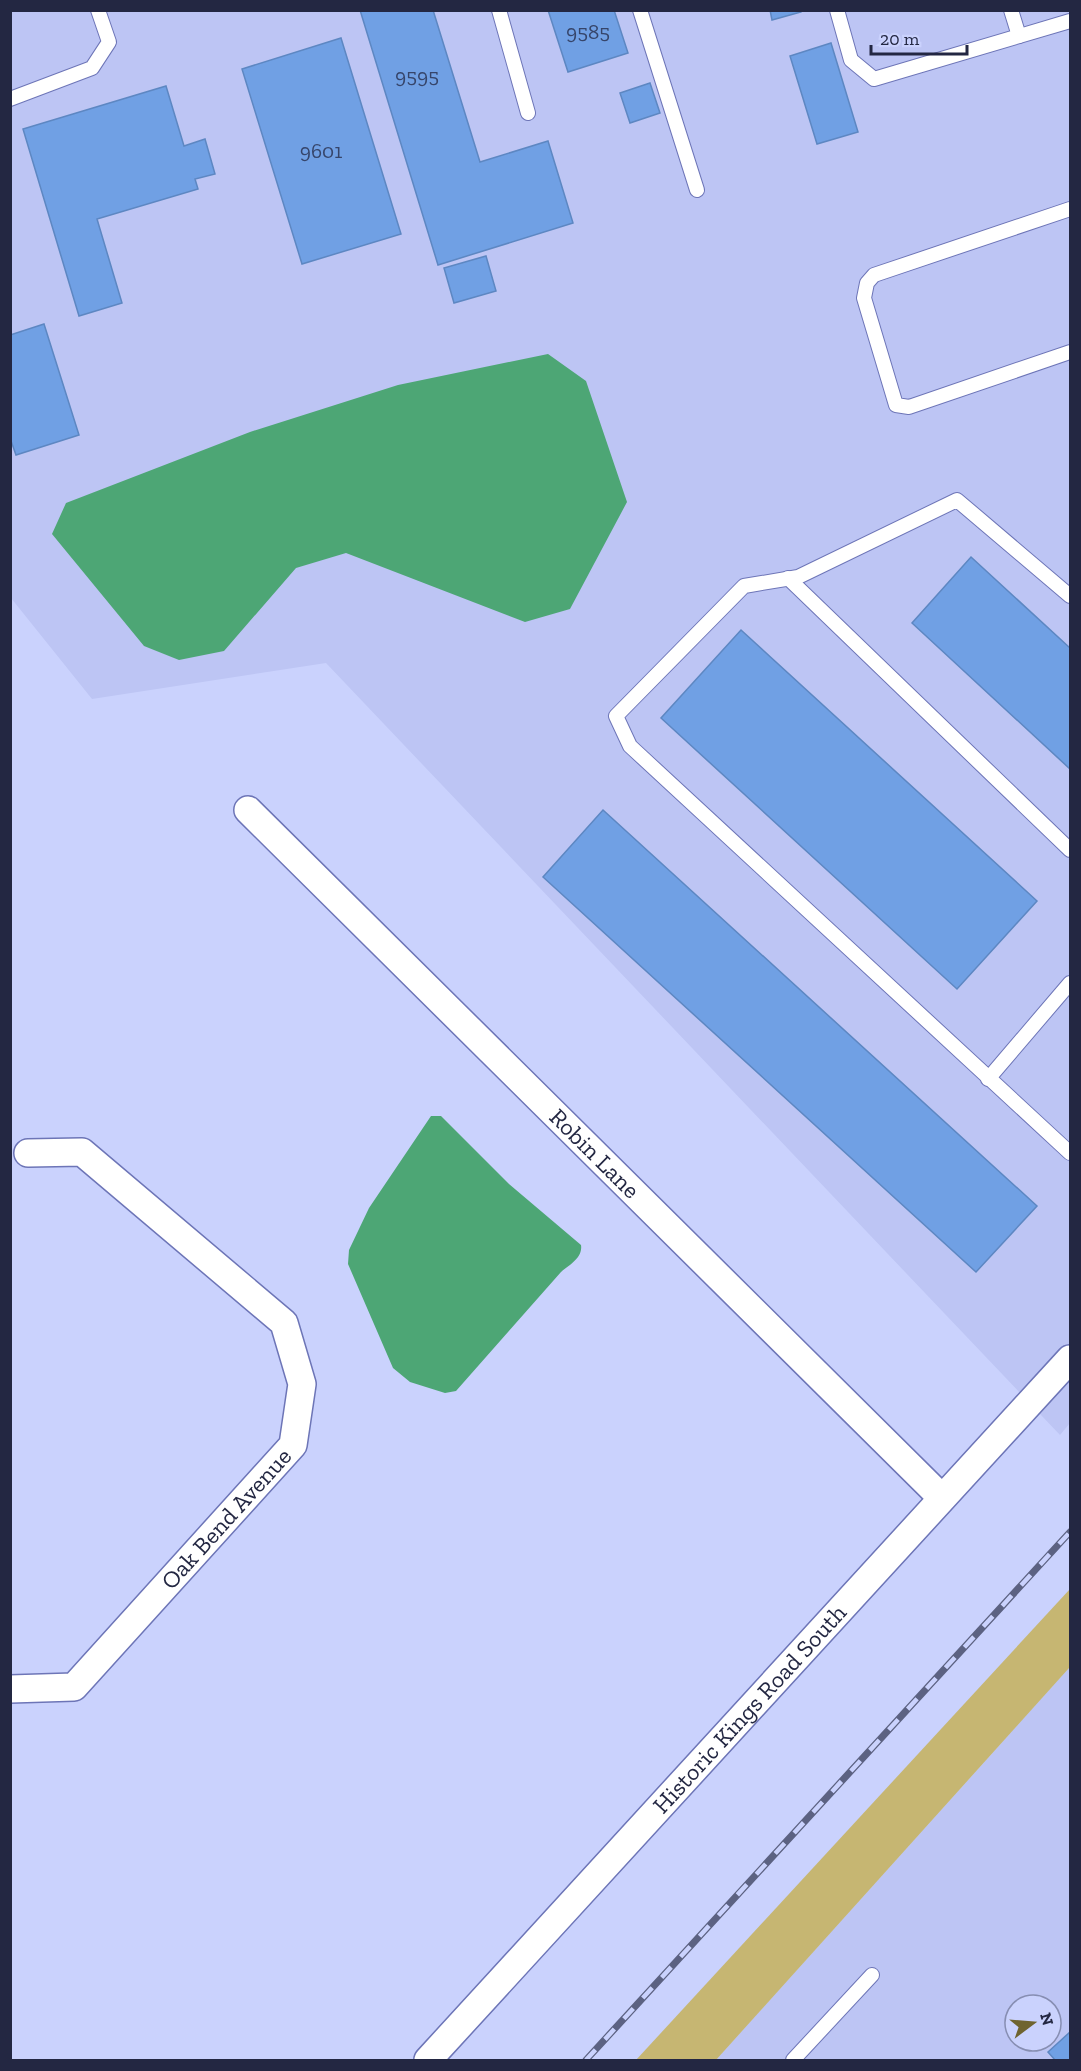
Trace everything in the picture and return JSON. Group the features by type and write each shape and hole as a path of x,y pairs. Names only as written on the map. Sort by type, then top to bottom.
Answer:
{"street":[{"name":"Robin Lane","path":"248,810 942,1498"},
{"name":"Oak Bend Avenue","path":"10,1689 74,1687 293,1445 302,1384 284,1323 82,1152 28,1153"},
{"name":"Historic Kings Road South","path":"428,2061 1071,1359"}],"lane":[{"path":"10,99 92,68 109,42 98,10"},
{"path":"499,10 528,113"},
{"path":"640,10 697,190"},
{"path":"837,10 851,60 874,80 1071,21"},
{"path":"1011,10 1018,36"},
{"path":"1071,209 874,275 867,284 864,298 896,405 909,407 1071,352"},
{"path":"1071,596 957,500 798,577 744,586 616,716 630,746 988,1079 1071,1153"},
{"path":"788,578 1071,850"},
{"path":"988,1079 1071,983"},
{"path":"793,2061 872,1975"}],"shaded area":[{"path":"10,11 1070,11 1070,1423 1060,1435 326,663 92,699 11,598"},
{"path":"548,354 586,381 627,502 570,609 525,622 346,553 296,568 224,651 179,660 144,646 52,534 66,503 250,432 398,385"},
{"path":"431,1116 441,1116 509,1184 581,1245 578,1257 561,1272 456,1391 445,1393 410,1382 393,1368 348,1264 349,1250 369,1208"},
{"path":"1070,1589 1070,1667 716,2060 636,2060"},
{"path":"1070,1667 1070,2060 716,2060"}],"building":[{"path":"360,10 433,10 480,162 548,141 573,223 438,265"},
{"path":"548,10 614,10 628,53 568,72"},
{"path":"770,10 801,10 801,12 772,20"},
{"path":"341,38 401,234 302,264 242,69"},
{"path":"831,43 858,132 817,144 790,56"},
{"path":"650,83 660,113 630,123 620,93"},
{"path":"166,86 184,146 205,139 215,174 195,179 198,189 97,219 122,303 79,316 23,129"},
{"path":"486,256 496,291 454,303 444,268"},
{"path":"44,324 79,435 16,455 10,438 10,335"},
{"path":"971,557 1070,648 1070,769 912,623"},
{"path":"741,630 1037,901 957,989 661,718"},
{"path":"603,810 1037,1206 976,1272 543,877"},
{"path":"1070,2032 1070,2060 1055,2060 1049,2053 1063,2053 1063,2038"}],"railway":[{"path":"586,2060 1070,1532"}]}
